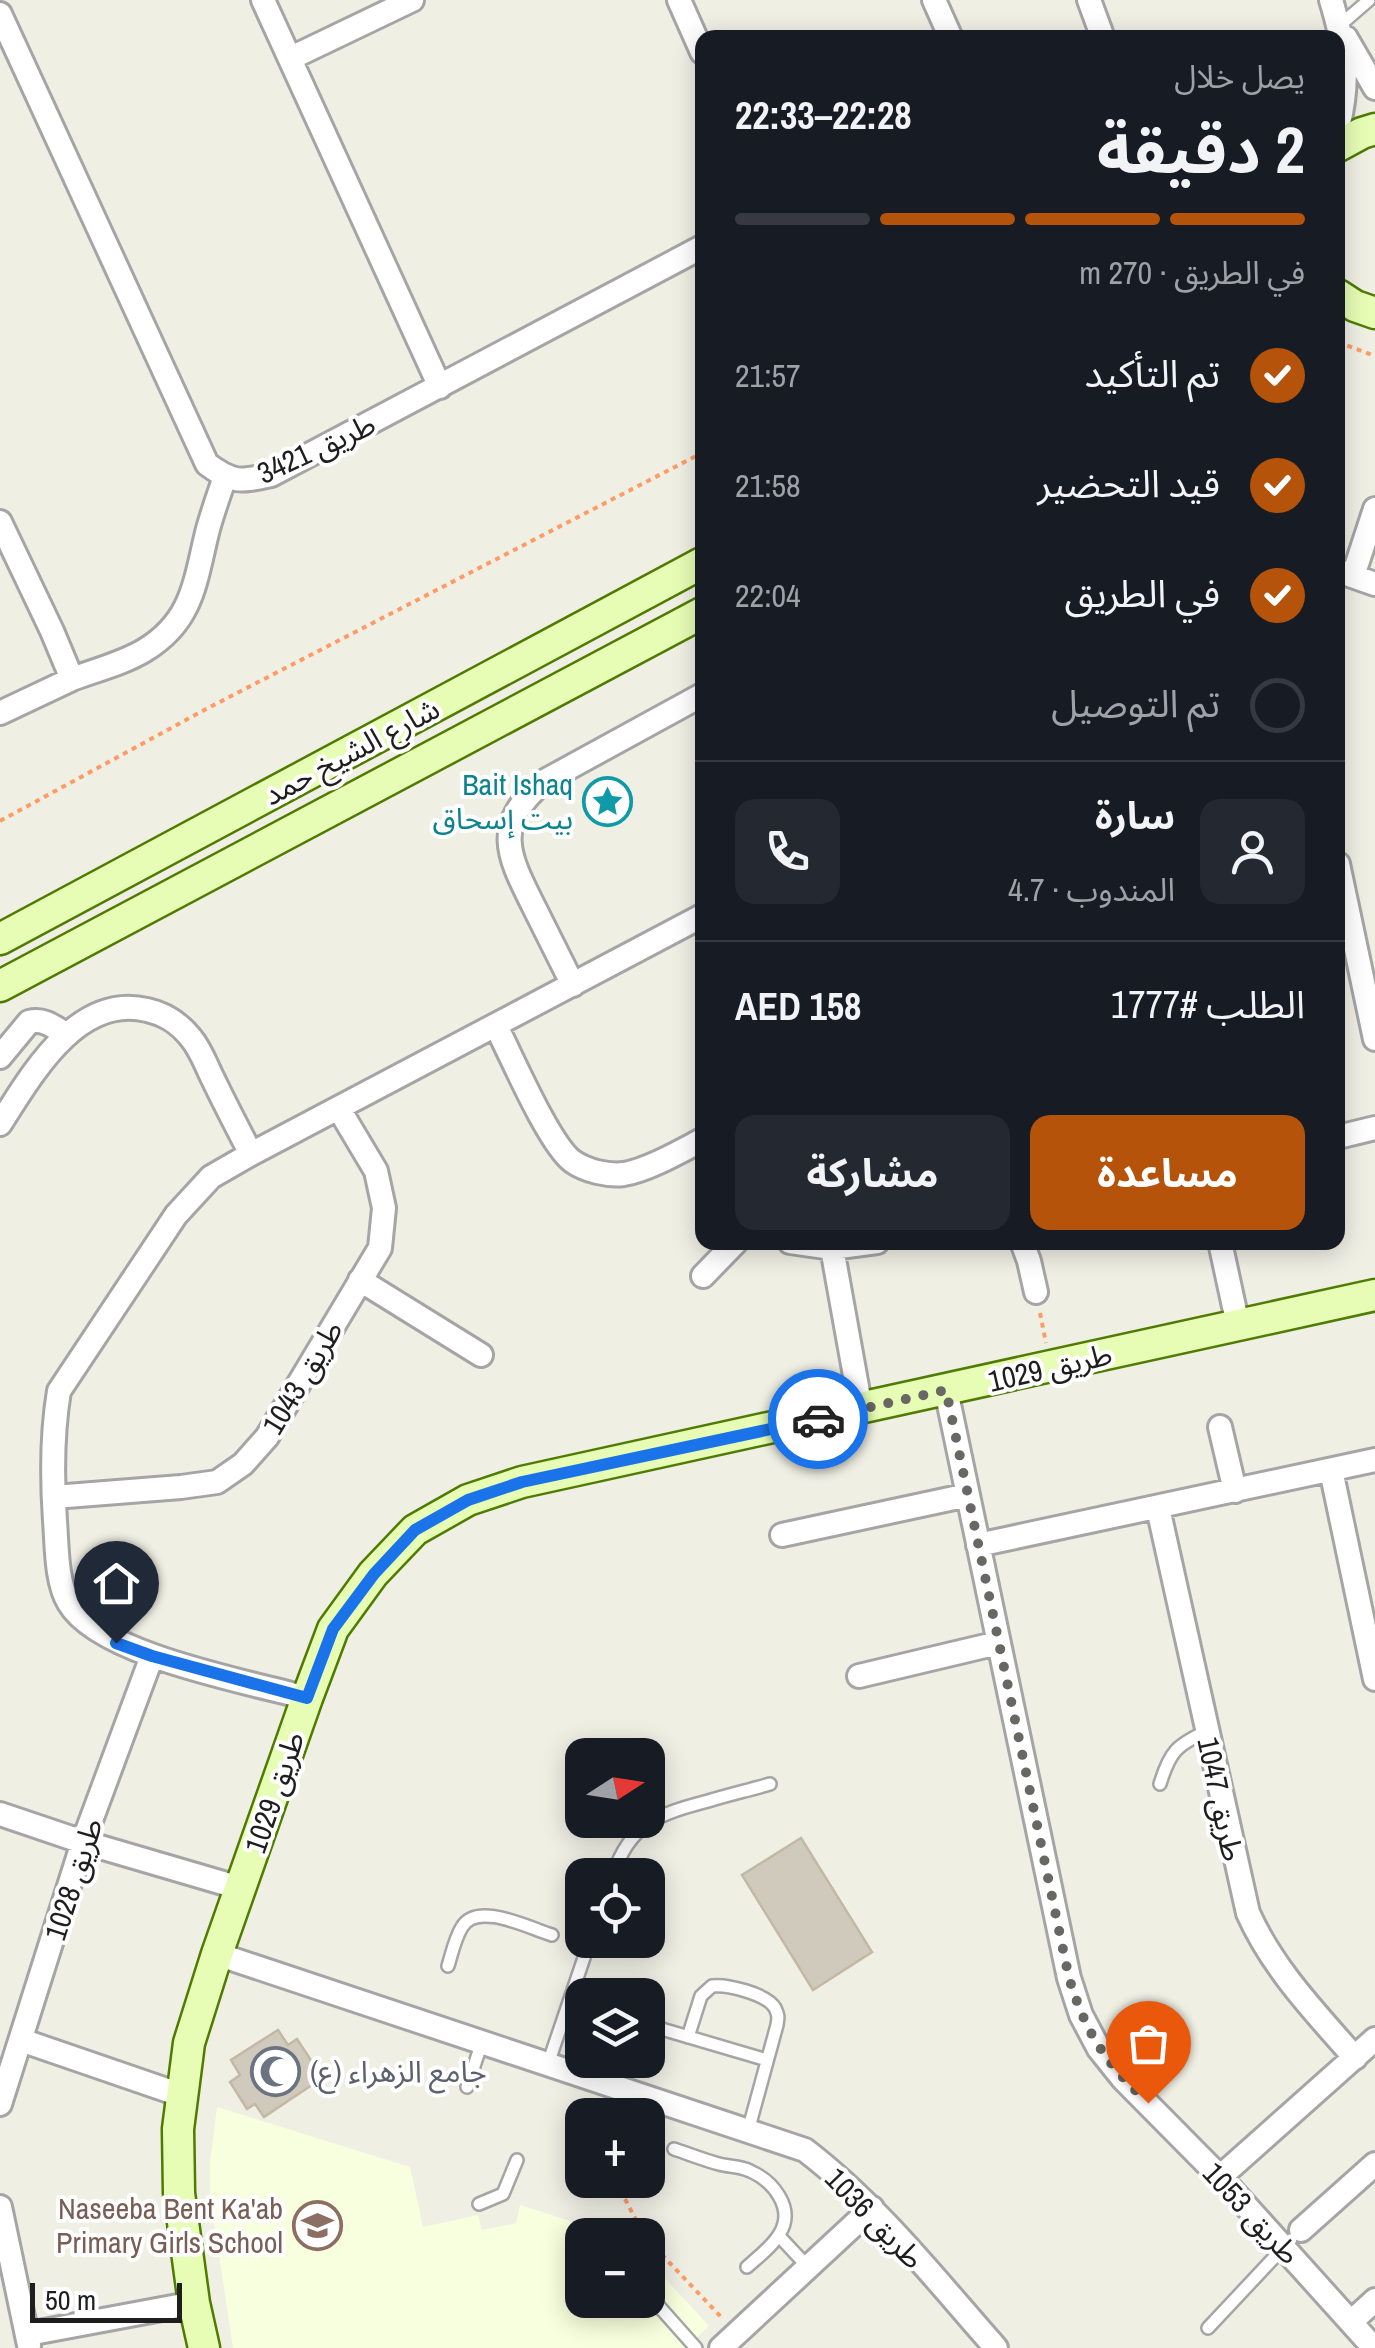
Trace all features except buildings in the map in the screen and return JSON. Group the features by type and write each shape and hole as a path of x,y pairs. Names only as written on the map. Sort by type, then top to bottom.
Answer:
{"street":[{"path":"263,0 440,388"},
{"path":"291,58 412,0"},
{"path":"678,0 695,37"},
{"path":"934,0 947,30"},
{"path":"1089,0 1100,30"},
{"path":"1331,0 1340,30"},
{"name":"طريق 3421","path":"0,14 206,464 225,476 244,482 271,476 695,251"},
{"path":"1339,26 1341,30"},
{"path":"1345,36 1375,88"},
{"path":"1345,63 1345,98"},
{"path":"1345,142 1375,129"},
{"path":"1345,300 1375,313"},
{"path":"0,712 141,652 162,639 182,618 192,598 225,476"},
{"path":"1355,577 1375,510"},
{"path":"0,522 72,679"},
{"name":"شارع الشيخ حمد","path":"0,939 695,567"},
{"name":"شارع الشيخ حمد","path":"0,986 695,617"},
{"path":"573,984 517,872 509,848 512,822 523,799 543,782 695,698"},
{"path":"1345,897 1375,1039"},
{"path":"307,1698 116,1643 69,1604 59,1572 54,1496 59,1391 176,1215 212,1177 695,920"},
{"path":"0,1124 7,1096 66,1035 90,1018 115,1009 138,1007 160,1013 180,1025 195,1042 250,1154"},
{"path":"0,1057 29,1022 42,1020 66,1035"},
{"path":"496,1026 554,1140 572,1160 596,1172 623,1174 695,1147"},
{"name":"طريق 1043","path":"54,1496 218,1482 243,1464 266,1437 380,1248 384,1208 376,1171 338,1110"},
{"path":"1345,1135 1375,1128"},
{"path":"703,1276 728,1250"},
{"path":"832,1250 862,1409"},
{"path":"1025,1250 1036,1292"},
{"path":"1222,1250 1238,1325"},
{"path":"360,1280 481,1355"},
{"name":"طريق 1029","path":"204,2348 179,2193 178,2130 190,2043 217,1954 333,1629 374,1574 415,1530 468,1500 522,1482 1375,1295"},
{"name":"طريق 1053","path":"946,1390 1080,2015 1099,2049 1123,2079 1220,2177 1292,2238 1374,2348"},
{"path":"1220,1428 1235,1491"},
{"path":"978,1545 1375,1460"},
{"path":"1332,1470 1375,1678"},
{"path":"782,1535 968,1495"},
{"name":"طريق 1047","path":"1158,1508 1248,1912 1260,1941 1277,1966 1354,2058"},
{"path":"860,1676 998,1643"},
{"name":"طريق 1028","path":"0,2104 84,1842 152,1656"},
{"path":"0,1814 240,1888"},
{"name":"طريق 1036","path":"217,1954 548,2064 625,2098"},
{"path":"1220,2177 1375,2039"},
{"path":"21,2040 181,2095"},
{"name":"طريق 1036","path":"665,2111 748,2131 805,2150 872,2208 996,2348"},
{"path":"1292,2238 1375,2164"},
{"path":"0,2206 29,2341 194,2303"},
{"path":"729,2343 872,2208"},
{"path":"1352,2321 1375,2300"}],"lane":[{"path":"1339,26 1368,0"},
{"path":"1160,1784 1174,1750 1207,1731"},
{"path":"621,1858 630,1840 650,1821 678,1809 770,1784"},
{"path":"448,1966 463,1925 478,1915 490,1915 552,1935"},
{"path":"688,2037 702,1996 712,1986 726,1986 762,1997 775,2008 777,2026 748,2131"},
{"path":"548,2064 565,2028"},
{"path":"665,2030 767,2060"},
{"path":"467,2087 482,2042"},
{"path":"674,2149 751,2171 764,2178 782,2199 784,2224 779,2236 747,2267"},
{"path":"479,2204 504,2194 517,2160"},
{"path":"779,2236 808,2267"},
{"path":"1208,2328 1292,2238"},
{"path":"665,2313 696,2348"}],"path":[{"path":"1345,345 1375,356"},
{"path":"0,821 226,699 695,457"},
{"path":"1036,1292 1051,1367"},
{"path":"625,2200 635,2218"},
{"path":"665,2262 729,2343"}],"shaded area":[{"name":"Naseeba Bent Ka'ab Primary Girls School","path":"217,2107 410,2167 423,2227 478,2215 482,2230 516,2223 520,2205 565,2219 565,2318 665,2318 665,2278 709,2326 686,2348 233,2348 210,2196"}],"way so far":[{"path":"818,1419 946,1390 1069,1978 1080,2015 1099,2049 1148,2103"}],"place":[{"name":"Bait Ishaq بيت إسحاق","path":"608,801"},
{"name":"جامع الزهراء (ع)","path":"275,2071"},
{"name":"Naseeba Bent Ka'ab Primary Girls School","path":"318,2225"}],"route":[{"path":"116,1643 307,1698 333,1629 374,1574 415,1530 468,1500 522,1482 818,1419"}]}
